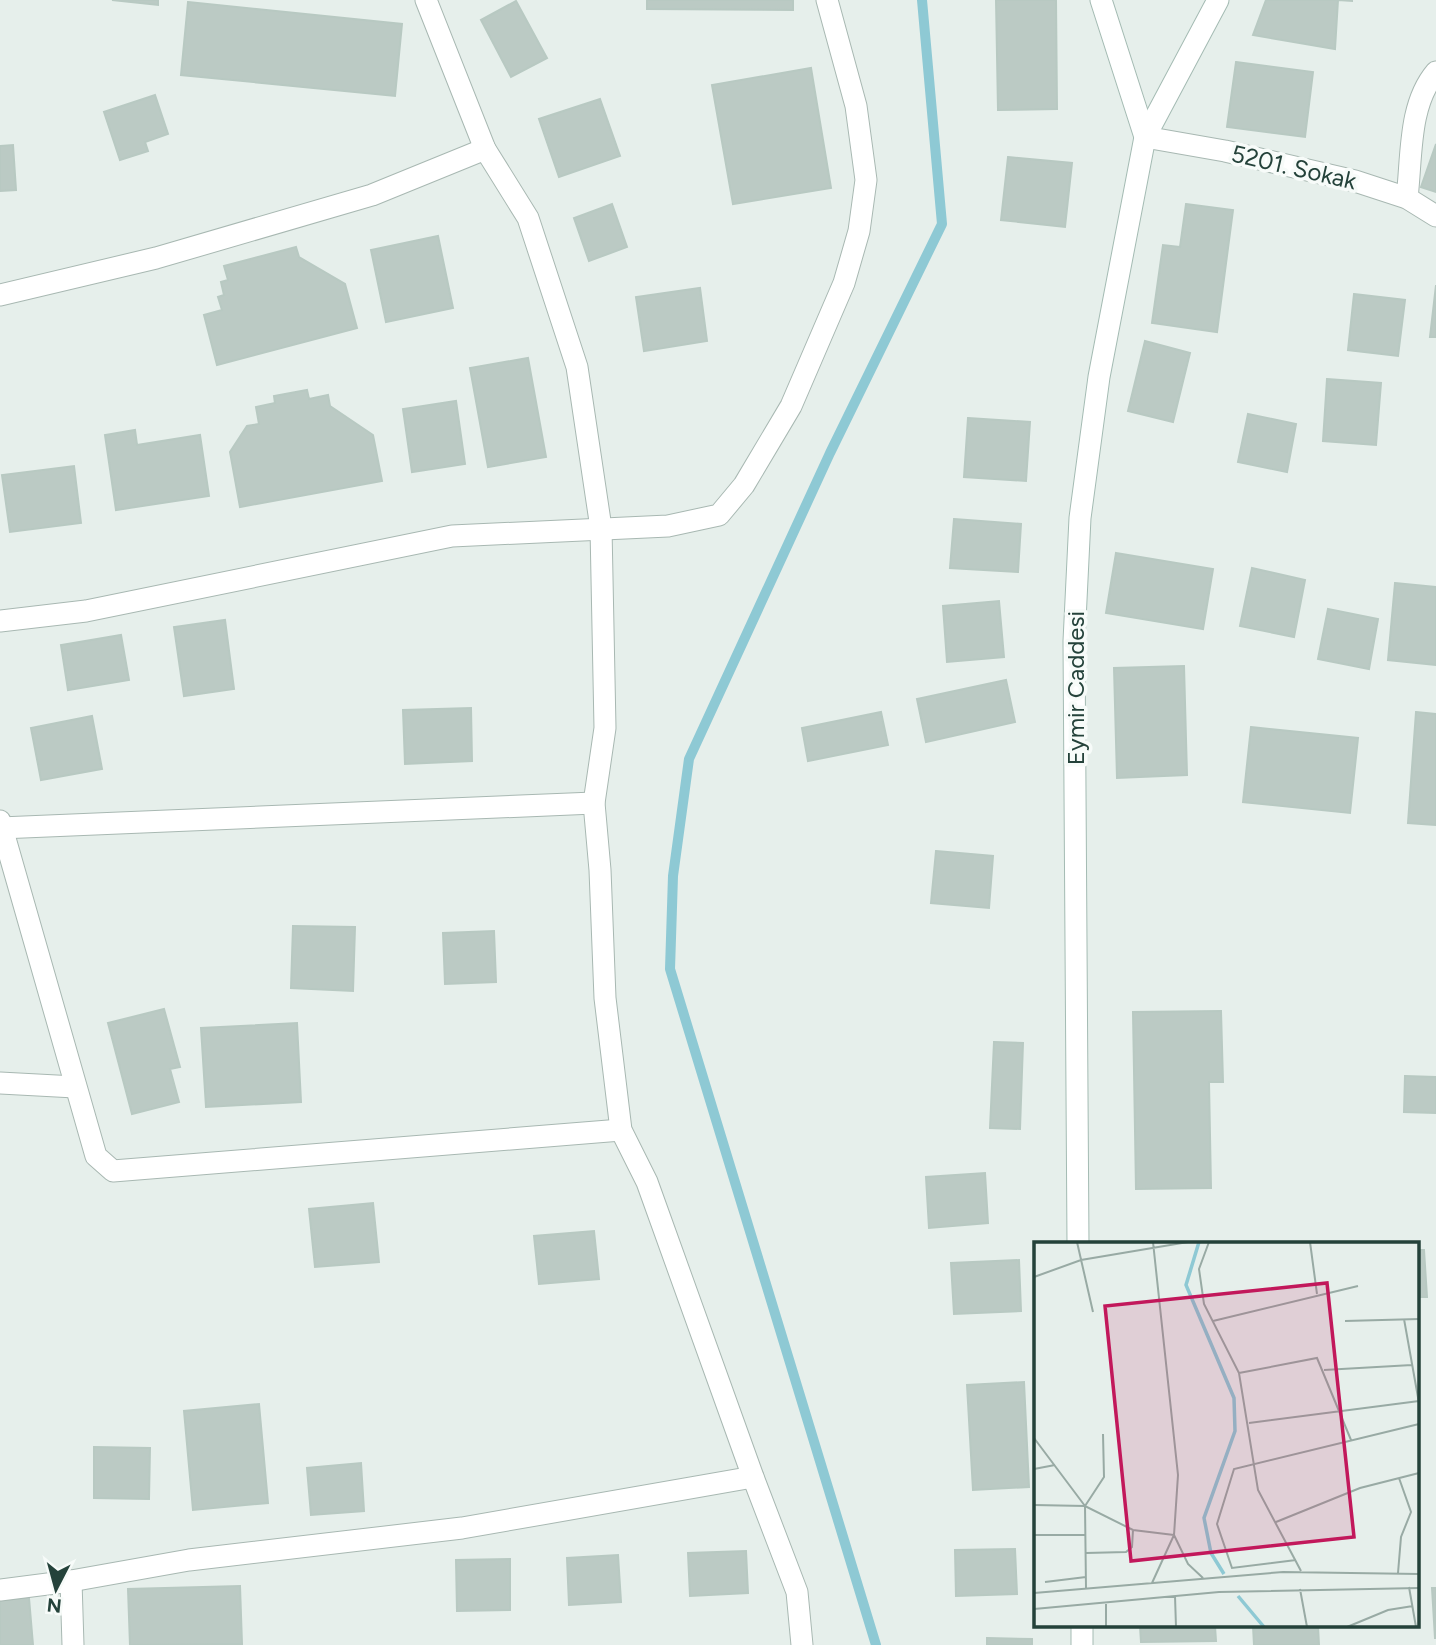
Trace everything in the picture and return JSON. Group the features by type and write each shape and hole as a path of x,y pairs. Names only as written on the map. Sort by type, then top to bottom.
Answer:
{"street":[{"path":"426,0 485,149 528,218 577,367 601,528 605,728 594,803 600,870 605,998 621,1130 647,1182 797,1592 802,1645"},
{"path":"0,621 86,611 452,536 667,526 719,515 744,485 791,406 844,283 859,231 866,180 856,106 827,0"},
{"name":"Eymir Caddesi","path":"1101,0 1145,137"},
{"name":"Eymir Caddesi","path":"1078,1242 1074,641 1080,518 1099,377 1145,137 1218,0"},
{"path":"1407,198 1417,108 1424,86 1436,72"},
{"name":"5201. Sokak","path":"1145,137 1225,151 1355,181 1407,198 1436,216"},
{"path":"0,295 156,258 372,195 485,149"},
{"path":"594,803 1,826 96,1156 113,1171 621,1130"},
{"path":"0,1083 75,1087"},
{"path":"0,1590 71,1581 189,1560 462,1528 753,1477"},
{"path":"71,1581 73,1645"}],"building":[{"path":"112,0 158,0 158,5"},
{"path":"647,0 793,0 793,10 647,9"},
{"path":"996,0 1056,0 1057,109 998,110"},
{"path":"1266,0 1338,0 1335,49 1253,35"},
{"path":"516,1 547,58 511,77 481,20"},
{"path":"188,2 402,24 395,96 181,75"},
{"path":"1236,62 1313,72 1305,137 1227,127"},
{"path":"811,68 831,188 733,204 712,85"},
{"path":"155,95 168,134 145,142 148,151 120,160 104,112"},
{"path":"600,99 620,156 559,177 539,119"},
{"path":"1436,144 1436,192 1421,187"},
{"path":"13,145 16,190 0,191 0,146"},
{"path":"1008,157 1072,163 1065,227 1001,220"},
{"path":"612,204 627,247 589,261 574,218"},
{"path":"1186,204 1233,210 1217,332 1152,323 1163,245 1180,247"},
{"path":"438,236 453,308 386,322 371,250"},
{"path":"296,247 299,257 345,284 357,328 217,365 204,315 222,310 218,297 224,295 221,282 228,280 224,266"},
{"path":"1436,285 1436,337 1430,337"},
{"path":"700,288 707,341 644,351 636,297"},
{"path":"1354,294 1405,300 1398,356 1348,350"},
{"path":"1145,341 1190,353 1173,422 1128,411"},
{"path":"528,358 546,457 488,467 470,368"},
{"path":"1327,379 1381,383 1376,445 1323,441"},
{"path":"307,390 309,399 328,395 330,406 373,435 382,481 240,507 230,452 247,426 259,424 256,407 275,403 274,396"},
{"path":"456,401 465,464 412,472 403,409"},
{"path":"1248,414 1296,424 1287,472 1238,462"},
{"path":"968,418 1030,422 1026,481 964,477"},
{"path":"135,430 137,445 200,435 209,496 116,510 105,435"},
{"path":"74,466 81,523 10,532 2,475"},
{"path":"954,519 1021,524 1018,572 950,568"},
{"path":"1116,553 1213,569 1203,629 1106,613"},
{"path":"1252,568 1305,580 1294,637 1240,626"},
{"path":"1395,583 1436,587 1436,665 1388,660"},
{"path":"999,601 1004,657 947,662 943,606"},
{"path":"1328,609 1378,619 1369,669 1318,659"},
{"path":"225,620 234,689 184,696 174,627"},
{"path":"121,635 129,680 68,690 61,645"},
{"path":"1184,666 1187,775 1117,778 1114,668"},
{"path":"1006,680 1015,722 926,742 917,699"},
{"path":"471,708 472,761 405,764 403,710"},
{"path":"881,712 888,745 808,761 802,728"},
{"path":"1416,712 1436,714 1436,825 1408,823"},
{"path":"92,716 102,769 41,780 31,728"},
{"path":"1251,727 1358,738 1350,813 1243,802"},
{"path":"936,851 993,856 989,908 931,903"},
{"path":"293,926 355,927 353,991 291,988"},
{"path":"494,931 496,982 445,984 443,933"},
{"path":"164,1009 180,1067 170,1069 179,1102 132,1114 108,1023"},
{"path":"1221,1011 1223,1082 1209,1082 1211,1188 1136,1189 1133,1012"},
{"path":"297,1023 301,1102 206,1107 201,1028"},
{"path":"994,1042 1023,1043 1020,1129 990,1128"},
{"path":"1405,1076 1436,1077 1436,1113 1404,1112"},
{"path":"985,1173 988,1223 929,1228 926,1177"},
{"path":"373,1203 379,1262 315,1267 309,1209"},
{"path":"594,1231 599,1279 539,1284 534,1236"},
{"path":"1418,1250 1424,1250 1427,1297 1418,1297"},
{"path":"1019,1260 1021,1311 954,1314 951,1263"},
{"path":"1024,1382 1029,1487 973,1490 967,1385"},
{"path":"259,1404 268,1503 193,1510 184,1411"},
{"path":"94,1447 150,1448 149,1499 94,1498"},
{"path":"361,1463 364,1511 311,1515 307,1468"},
{"path":"1015,1549 1017,1594 956,1596 955,1550"},
{"path":"746,1551 748,1593 690,1596 688,1553"},
{"path":"618,1555 621,1602 569,1605 567,1558"},
{"path":"510,1559 510,1610 457,1611 456,1560"},
{"path":"240,1586 242,1644 130,1645 128,1589"},
{"path":"1432,1588 1436,1588 1436,1638 1435,1638"},
{"path":"29,1598 33,1645 0,1645 0,1600"},
{"path":"1140,1628 1215,1628 1216,1641 1141,1642"},
{"path":"1253,1628 1318,1628 1319,1645 1254,1645"},
{"path":"987,1638 1032,1639 1032,1645 987,1645"}],"waterway":[{"path":"876,1645 670,969 673,876 689,759 830,453 942,224 922,0"}]}
